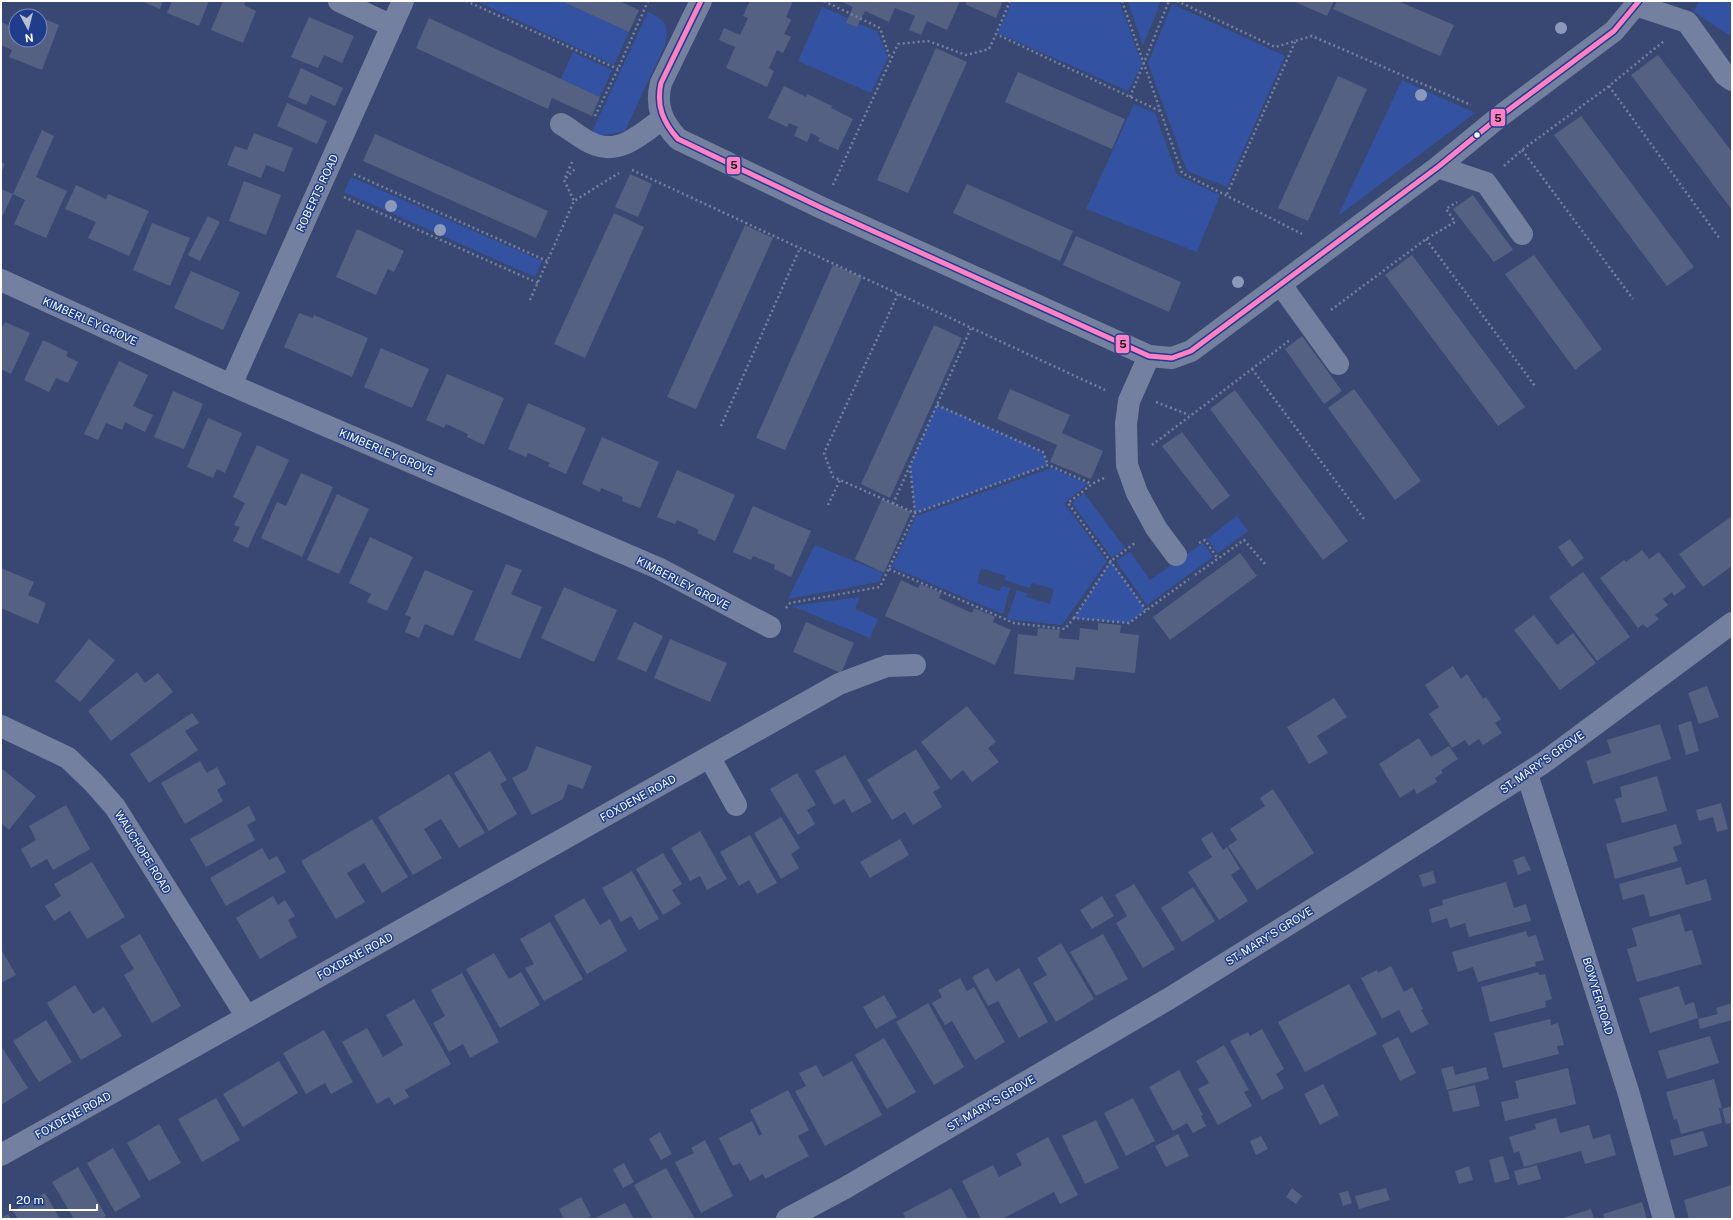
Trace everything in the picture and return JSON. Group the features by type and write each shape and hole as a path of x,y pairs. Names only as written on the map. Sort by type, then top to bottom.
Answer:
{"street":[{"path":"339,1 392,26"},
{"name":"ROBERTS ROAD","path":"231,385 403,1"},
{"path":"701,1 660,83 658,94 658,107 662,119 668,129 678,139 822,208 1148,356 1172,358 1191,352 1438,167 1499,117 1614,31 1637,3 1688,22 1725,75 1732,80"},
{"path":"561,124 583,139 595,145 608,148 629,143 662,119"},
{"path":"1438,167 1486,184 1522,234"},
{"name":"KIMBERLEY GROVE","path":"1,280 231,385 658,568 770,627"},
{"path":"1281,285 1338,364"},
{"path":"1148,356 1129,401 1126,424 1127,465 1137,493 1156,528 1176,555"},
{"name":"ST. MARY'S GROVE","path":"787,1219 852,1184 1170,998 1527,774 1732,624"},
{"name":"FOXDENE ROAD","path":"1,1155 710,758 839,684 887,666 915,665"},
{"name":"WAUCHOPE ROAD","path":"1,726 68,758 93,782 115,808 247,1017"},
{"path":"710,758 736,805"},
{"name":"BOWYER ROAD","path":"1527,774 1628,1091 1664,1219"}],"path":[{"path":"466,1 618,69"},
{"path":"564,180 618,69 648,1"},
{"path":"824,1 880,28 890,59"},
{"path":"822,208 898,44 928,41 966,55 989,49 1010,1"},
{"path":"1122,1 1182,173 1227,194 1329,249"},
{"path":"1130,97 1169,1"},
{"path":"1177,1 1276,47 1312,36 1499,117"},
{"path":"1146,610 1068,503 1092,484 1127,465 1190,415 1310,325 1426,239 1454,222 1446,209 1486,184 1522,150 1608,86 1688,22"},
{"path":"996,34 1160,111"},
{"path":"1227,194 1295,42"},
{"path":"1608,86 1720,239"},
{"path":"1522,150 1633,299"},
{"path":"331,163 547,261"},
{"path":"628,168 1129,401 1148,399 1190,415"},
{"path":"564,180 575,169"},
{"path":"530,300 574,201 621,172"},
{"path":"564,180 574,201"},
{"path":"320,186 538,283"},
{"path":"1426,239 1535,386"},
{"path":"721,426 800,248"},
{"path":"898,294 824,453 833,477 915,513 1048,465 1092,484"},
{"path":"893,504 971,328"},
{"path":"1252,369 1364,519"},
{"path":"937,405 1043,452 1048,465"},
{"path":"770,627 790,603 880,588 915,513 910,466"},
{"path":"828,505 840,480"},
{"path":"889,569 1014,624 1065,629 1074,618 1111,561 1156,528"},
{"path":"1074,618 1128,623 1244,540 1265,564"}],"shaded area":[{"path":"476,1 561,1 629,32 614,65"},
{"path":"1012,1 1119,1 1142,64 1128,91 998,33"},
{"path":"1128,1 1161,1 1143,46"},
{"path":"1700,1 1732,1 1732,37 1693,11"},
{"path":"1172,4 1285,56 1227,187 1187,171 1148,63"},
{"path":"822,7 848,18 846,23 857,27 859,24 877,31 888,58 871,93 798,61"},
{"path":"648,12 663,22 667,30 664,47 625,131 595,136 591,134"},
{"path":"573,52 612,70 600,97 561,79"},
{"path":"1402,80 1475,113 1338,216"},
{"path":"1134,104 1155,113 1177,175 1220,195 1197,252 1086,209"},
{"path":"351,177 542,261 535,277 344,192"},
{"path":"937,405 1043,452 1048,465 915,513 910,466"},
{"path":"1051,468 1088,484 1064,503 1107,561 1062,625 1007,619 1017,590 1028,594 1026,597 1050,604 1054,589 1032,583 1030,588 1004,580 1006,576 981,568 977,583 999,591 1002,586 1010,588 1003,614 892,567 916,516"},
{"path":"1084,493 1125,548 1112,558 1072,503"},
{"path":"1237,516 1248,531 1218,553 1207,539"},
{"path":"1203,543 1213,557 1147,605 1116,561 1130,552 1150,580"},
{"path":"815,545 883,573 879,582 788,599"},
{"path":"1111,561 1146,610 1129,623 1074,618"},
{"path":"860,597 855,609 878,619 870,638 792,606"}],"building":[{"path":"141,1 163,1 160,9"},
{"path":"172,1 209,1 199,26 167,13"},
{"path":"223,1 246,1 244,5 256,11 243,43 211,30"},
{"path":"561,1 619,1 639,10 629,32"},
{"path":"750,1 793,1 786,17 791,20 784,34 791,37 783,53 777,50 769,68 774,71 767,87 726,68 735,47 719,40 724,28 740,35 748,18 743,16"},
{"path":"840,1 960,1 947,30 927,21 921,35 909,30 915,16 895,8 889,22 865,11 857,27 846,23 853,7"},
{"path":"967,1 1003,1 996,18 965,4"},
{"path":"1293,1 1334,1 1327,16"},
{"path":"1337,1 1398,1 1454,25 1440,56 1333,9"},
{"path":"309,17 354,36 342,63 324,55 318,68 291,57"},
{"path":"429,18 600,97 592,116 552,98 548,109 416,48"},
{"path":"48,20 59,25 42,70 9,57 12,50 1,45 1,22 8,25 8,48 48,48"},
{"path":"936,48 967,62 908,193 877,180"},
{"path":"1658,55 1732,152 1732,210 1631,75"},
{"path":"301,68 343,88 335,106 311,95 306,105 288,97"},
{"path":"1018,72 1125,119 1112,149 1005,102"},
{"path":"1338,76 1367,89 1308,221 1278,208"},
{"path":"784,86 806,97 807,94 832,106 831,108 853,119 838,150 818,141 820,138 811,133 807,142 794,136 798,127 789,123 787,127 768,118"},
{"path":"287,103 327,121 317,144 277,126"},
{"path":"1581,116 1694,267 1667,286 1554,135"},
{"path":"42,130 54,136 36,177 67,191 46,238 14,224 25,200 13,194"},
{"path":"254,133 293,148 284,172 266,165 261,178 227,165 235,146 247,150"},
{"path":"375,134 548,211 536,238 363,161"},
{"path":"1,162 5,164 1,173"},
{"path":"630,174 652,184 638,217 615,207"},
{"path":"244,181 281,195 266,235 229,221"},
{"path":"967,184 1073,231 1060,261 953,213"},
{"path":"76,185 106,199 108,194 149,211 129,256 88,238 96,222 65,209"},
{"path":"1,189 13,194 3,215 1,214"},
{"path":"1473,195 1513,250 1494,262 1453,209"},
{"path":"614,213 644,227 585,358 554,344"},
{"path":"208,216 220,222 200,261 188,255"},
{"path":"152,223 190,238 170,286 133,270"},
{"path":"745,225 773,238 696,409 667,397"},
{"path":"357,229 404,251 394,272 388,269 376,295 336,277"},
{"path":"1076,236 1181,282 1169,312 1063,265"},
{"path":"1412,255 1525,407 1498,426 1385,275"},
{"path":"1534,255 1602,349 1575,370 1505,274"},
{"path":"833,265 862,277 785,450 756,438"},
{"path":"191,271 240,292 223,330 174,308"},
{"path":"299,313 313,318 314,315 368,338 352,377 284,347"},
{"path":"5,322 30,333 11,374 1,369 1,330"},
{"path":"934,325 962,338 890,498 861,484"},
{"path":"1302,336 1342,391 1324,404 1285,349"},
{"path":"43,340 68,352 66,356 78,362 68,383 56,378 49,392 24,380"},
{"path":"381,348 429,369 412,408 364,387"},
{"path":"119,361 148,375 133,406 153,415 145,432 125,422 122,430 106,423 98,440 84,434"},
{"path":"447,374 504,398 484,445 467,437 468,434 446,424 444,428 426,420"},
{"path":"1010,389 1070,415 1062,433 1103,451 1091,479 1050,462 1057,445 997,419"},
{"path":"1354,389 1421,481 1395,500 1328,408"},
{"path":"1235,390 1348,541 1323,560 1210,409"},
{"path":"173,391 203,404 184,449 154,437"},
{"path":"528,403 586,428 566,474 548,466 550,463 528,453 526,457 508,449"},
{"path":"208,418 242,433 225,473 217,469 213,478 187,467"},
{"path":"1182,432 1230,496 1212,510 1162,446"},
{"path":"602,437 659,462 640,508 622,501 623,497 601,488 600,492 582,484"},
{"path":"257,445 289,460 248,548 233,541 240,527 234,525 245,503 233,497"},
{"path":"677,470 735,495 715,541 697,533 699,530 677,520 675,524 657,517"},
{"path":"301,473 333,487 302,557 261,538 277,502 286,506"},
{"path":"337,494 369,509 339,574 307,560"},
{"path":"882,499 911,512 884,573 855,559"},
{"path":"753,506 811,531 791,577 774,569 775,565 753,556 751,560 733,552"},
{"path":"1732,516 1732,566 1703,587 1679,554"},
{"path":"370,537 413,557 387,611 367,602 371,594 349,583"},
{"path":"1570,539 1584,558 1572,567 1558,547"},
{"path":"1642,550 1649,559 1659,552 1686,587 1674,596 1672,592 1663,599 1668,605 1655,615 1659,619 1647,628 1643,624 1638,628 1600,578 1624,560 1626,562"},
{"path":"1240,553 1257,576 1170,640 1153,617"},
{"path":"506,564 522,570 511,594 542,607 520,659 474,640"},
{"path":"1,568 34,582 28,595 46,603 38,624 1,608"},
{"path":"425,570 473,591 453,636 425,624 419,638 405,632 411,617 405,615"},
{"path":"1583,572 1630,637 1597,661 1549,597"},
{"path":"901,580 918,588 920,584 941,593 939,598 972,613 974,608 995,617 993,622 1011,630 995,665 885,616"},
{"path":"564,587 617,610 594,662 541,638"},
{"path":"1534,615 1557,645 1573,633 1596,663 1560,690 1514,630"},
{"path":"634,622 663,636 646,672 617,659"},
{"path":"806,622 854,643 841,673 793,652"},
{"path":"1098,623 1121,625 1120,633 1139,635 1135,673 1076,667 1074,680 1014,674 1018,634 1037,636 1038,628 1060,630 1059,638 1079,640 1080,628 1098,630"},
{"path":"89,639 115,660 80,702 55,681"},
{"path":"670,639 727,663 710,702 654,678"},
{"path":"1453,666 1461,679 1467,674 1483,699 1486,697 1501,719 1495,723 1502,733 1483,745 1479,739 1469,746 1465,740 1452,748 1429,714 1439,707 1425,685"},
{"path":"137,672 145,683 158,673 173,692 111,741 88,711"},
{"path":"1707,686 1719,717 1699,724 1688,693"},
{"path":"1334,698 1347,717 1317,736 1328,753 1309,764 1287,727"},
{"path":"967,706 996,742 988,748 999,762 972,782 963,770 951,780 921,742"},
{"path":"192,713 199,723 185,731 198,750 149,783 130,754"},
{"path":"1691,721 1699,751 1686,755 1678,725"},
{"path":"1660,724 1671,759 1593,784 1586,761 1611,753 1607,740"},
{"path":"1419,738 1431,757 1449,746 1458,759 1441,770 1443,773 1435,778 1437,782 1417,794 1414,789 1400,798 1379,764"},
{"path":"536,746 592,766 583,789 568,784 563,799 532,815 512,778 527,770"},
{"path":"916,749 940,788 933,792 942,807 913,825 905,812 892,820 867,780"},
{"path":"490,751 507,780 500,784 517,814 489,831 454,773"},
{"path":"845,755 872,802 852,813 844,799 834,805 815,771"},
{"path":"200,761 207,773 217,767 226,784 217,790 223,801 185,824 161,783"},
{"path":"1,768 36,796 9,830 1,823"},
{"path":"797,773 816,805 807,810 815,824 798,835 770,789"},
{"path":"449,774 485,833 459,848 441,819 424,829 442,858 413,875 378,817"},
{"path":"1657,776 1667,811 1622,823 1615,799 1622,797 1620,787"},
{"path":"1273,789 1314,853 1257,890 1228,846 1237,840 1230,829 1265,806 1260,798"},
{"path":"1721,803 1728,829 1717,832 1713,817 1699,821 1696,810"},
{"path":"66,805 90,849 53,870 47,859 31,868 21,849 36,840 29,826"},
{"path":"249,806 256,820 247,825 255,840 206,867 190,839"},
{"path":"781,817 800,848 791,854 799,868 781,879 754,833"},
{"path":"372,819 408,877 382,893 364,863 347,873 365,902 336,919 301,861"},
{"path":"1676,824 1682,844 1673,847 1678,861 1615,879 1606,844"},
{"path":"700,831 727,879 707,890 700,876 690,881 671,848"},
{"path":"1212,832 1223,850 1227,847 1240,869 1231,875 1248,901 1219,920 1188,872 1212,857 1201,839"},
{"path":"750,835 777,883 757,894 749,880 739,886 720,852"},
{"path":"900,839 909,855 870,878 860,862"},
{"path":"262,848 269,860 277,856 286,872 226,906 210,878"},
{"path":"663,853 682,884 672,890 681,904 663,915 636,869"},
{"path":"1524,856 1531,870 1518,875 1513,860"},
{"path":"92,862 125,917 87,939 70,911 54,921 45,906 61,896 54,884"},
{"path":"1681,867 1686,885 1706,879 1712,900 1650,917 1644,894 1623,900 1619,884"},
{"path":"632,871 659,919 639,930 631,916 621,922 602,888"},
{"path":"1433,871 1436,883 1423,887 1419,875"},
{"path":"1506,882 1514,908 1526,904 1531,921 1469,937 1465,923 1450,928 1447,918 1432,923 1429,909 1443,905 1442,900"},
{"path":"1134,884 1175,949 1143,968 1116,923 1127,916 1115,895"},
{"path":"1193,887 1215,921 1182,942 1161,908"},
{"path":"273,896 278,905 285,900 295,916 288,920 297,937 260,959 236,918"},
{"path":"1102,896 1114,916 1092,929 1080,910"},
{"path":"584,898 600,925 610,919 627,951 587,974 554,916"},
{"path":"1680,914 1685,932 1692,930 1702,964 1637,982 1627,949 1637,946 1632,928"},
{"path":"550,922 583,979 544,1001 525,968 534,964 520,939"},
{"path":"1526,931 1528,937 1536,935 1544,960 1535,962 1536,966 1478,982 1473,967 1458,972 1452,952"},
{"path":"140,934 181,1006 152,1023 124,975 134,969 120,946"},
{"path":"1103,934 1128,979 1096,996 1070,952"},
{"path":"1061,943 1094,999 1056,1022 1033,983 1047,975 1037,958"},
{"path":"1,949 16,975 1,983"},
{"path":"494,953 509,979 521,972 540,1005 500,1028 466,969"},
{"path":"1391,966 1404,992 1412,987 1423,1009 1421,1010 1429,1024 1411,1033 1399,1010 1382,1019 1361,978 1377,970 1378,973"},
{"path":"988,968 996,982 1019,968 1048,1022 1019,1038 998,1001 988,1006 972,977"},
{"path":"1538,972 1539,975 1545,974 1552,999 1545,1001 1546,1007 1490,1022 1481,987"},
{"path":"462,973 499,1042 470,1058 463,1044 449,1052 433,1023 445,1016 431,990"},
{"path":"960,978 967,991 974,987 1005,1042 975,1060 952,1021 945,1025 932,1003 942,997 938,990"},
{"path":"1349,984 1377,1034 1305,1072 1278,1022"},
{"path":"75,985 93,1014 104,1007 122,1036 81,1060 47,1003"},
{"path":"1679,986 1685,1005 1694,1002 1698,1018 1650,1033 1639,998"},
{"path":"884,995 897,1017 876,1029 863,1007"},
{"path":"414,999 451,1064 405,1090 409,1097 394,1105 389,1097 377,1104 342,1042 367,1028 383,1057 403,1045 386,1015"},
{"path":"928,1003 964,1067 934,1085 896,1022"},
{"path":"1732,1003 1732,1020 1700,1029 1698,1019 1718,1014 1716,1008"},
{"path":"1550,1019 1551,1025 1558,1023 1564,1045 1557,1046 1559,1054 1503,1068 1494,1033"},
{"path":"46,1020 72,1062 39,1082 13,1041"},
{"path":"1262,1029 1284,1069 1276,1074 1284,1088 1262,1100 1230,1041 1248,1032 1250,1036"},
{"path":"324,1030 353,1082 331,1094 325,1083 306,1094 283,1053"},
{"path":"1710,1036 1719,1063 1667,1079 1658,1051"},
{"path":"1398,1037 1416,1073 1400,1081 1382,1045"},
{"path":"884,1038 916,1092 887,1109 855,1055"},
{"path":"1224,1045 1249,1090 1244,1092 1252,1106 1218,1125 1198,1089 1209,1083 1196,1061"},
{"path":"1,1046 28,1088 1,1105"},
{"path":"279,1061 298,1093 243,1127 223,1094"},
{"path":"852,1061 882,1115 825,1146 795,1091 806,1086 799,1073 816,1065 823,1077"},
{"path":"1453,1066 1455,1075 1486,1067 1489,1079 1447,1090 1441,1069"},
{"path":"1568,1068 1576,1104 1505,1121 1501,1102 1519,1098 1515,1081"},
{"path":"1179,1070 1203,1115 1201,1116 1206,1126 1193,1133 1187,1123 1173,1131 1149,1087"},
{"path":"1714,1079 1722,1108 1719,1108 1722,1123 1681,1134 1677,1119 1674,1120 1666,1092"},
{"path":"1323,1084 1339,1115 1320,1125 1304,1094"},
{"path":"1475,1085 1480,1106 1453,1112 1448,1091"},
{"path":"788,1090 809,1130 798,1136 809,1156 765,1179 763,1174 750,1181 740,1163 733,1166 719,1138 752,1121 759,1136 762,1134 750,1110"},
{"path":"216,1098 240,1140 202,1162 178,1119"},
{"path":"1133,1098 1155,1141 1126,1156 1104,1113"},
{"path":"1732,1106 1732,1123 1726,1124 1722,1109"},
{"path":"1556,1118 1560,1133 1589,1125 1593,1139 1610,1134 1616,1155 1585,1164 1581,1151 1524,1167 1519,1151 1514,1153 1509,1137 1536,1129 1535,1124"},
{"path":"1096,1120 1119,1168 1085,1184 1062,1136"},
{"path":"159,1124 181,1163 149,1181 127,1143"},
{"path":"1703,1131 1708,1146 1674,1156 1670,1140"},
{"path":"660,1132 672,1154 661,1160 649,1139"},
{"path":"1178,1134 1189,1156 1166,1167 1155,1146"},
{"path":"1261,1136 1268,1149 1256,1155 1250,1141"},
{"path":"1048,1137 1078,1195 1060,1204 1054,1192 1004,1218 1005,1219 981,1219 962,1181 993,1165 999,1177 1022,1165 1016,1154"},
{"path":"705,1140 733,1196 701,1213 675,1162 694,1153 691,1148"},
{"path":"113,1148 141,1197 115,1212 87,1163"},
{"path":"1503,1156 1510,1179 1495,1183 1489,1160"},
{"path":"624,1163 634,1182 623,1188 613,1169"},
{"path":"1537,1165 1541,1179 1518,1185 1514,1171"},
{"path":"1469,1166 1473,1180 1459,1184 1455,1171"},
{"path":"78,1167 106,1216 101,1219 74,1219 52,1182"},
{"path":"666,1168 695,1219 653,1219 634,1185"},
{"path":"1732,1185 1732,1219 1689,1219 1684,1200"},
{"path":"951,1188 968,1219 906,1219 903,1213"},
{"path":"1292,1188 1302,1196 1296,1204 1286,1197"},
{"path":"1386,1188 1390,1200 1359,1209 1355,1196"},
{"path":"1348,1191 1352,1203 1343,1206 1339,1193"},
{"path":"45,1193 60,1219 18,1219 13,1211"},
{"path":"581,1197 591,1216 586,1219 564,1219 559,1209"},
{"path":"1642,1202 1647,1219 1605,1219 1603,1214"},
{"path":"625,1203 634,1219 593,1219"},
{"path":"1591,1209 1594,1219 1560,1219"},
{"path":"8,1214 11,1219 1,1219 1,1218"}],"transit line":[{"name":"5","path":"701,1 661,83 659,99 662,113 668,126 678,139 822,208 1149,356 1172,358 1191,351 1438,167 1499,117 1614,31 1639,1"}]}
